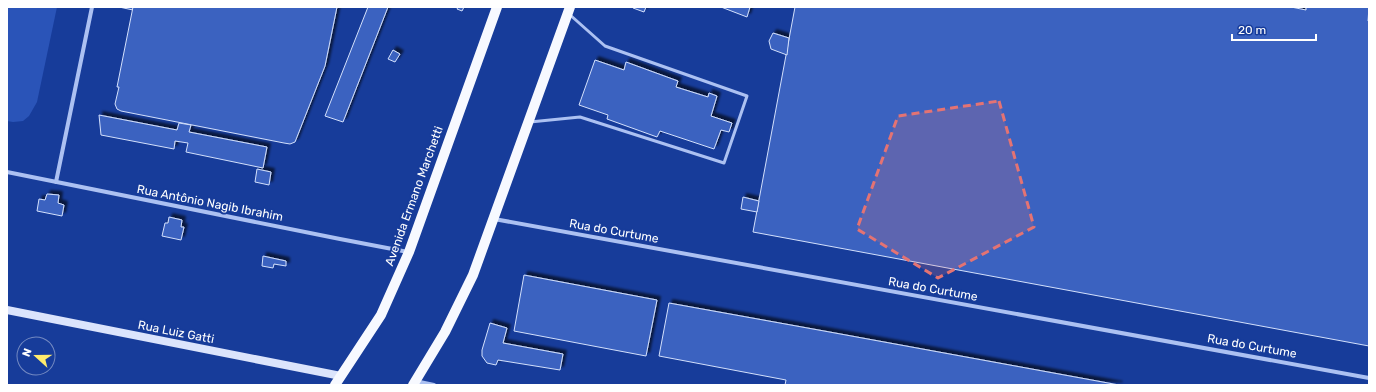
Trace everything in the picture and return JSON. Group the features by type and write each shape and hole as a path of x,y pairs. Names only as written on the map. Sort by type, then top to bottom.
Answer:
{"main road":[{"name":"Avenida Ermano Marchetti","path":"338,381 381,315 409,252 497,7"},
{"path":"414,383 445,332 473,275 569,10"}],"street":[{"path":"56,182 92,7"},
{"name":"Rua Antônio Nagib Ibrahim","path":"7,172 409,252"},
{"name":"Rua do Curtume","path":"493,219 1369,378"},
{"name":"Rua Luiz Gatti","path":"7,310 338,381"},
{"path":"414,383 434,385"}],"lane":[{"path":"528,122 580,117 724,163 747,96 605,46 569,10"}],"highlighted area":[{"path":"999,101 1034,227 938,278 857,229 898,116"}],"shaded area":[{"path":"7,7 57,7 37,102 29,116 23,121 13,122 7,121"}],"building":[{"path":"119,7 133,7 133,10"},
{"path":"133,7 337,7 325,66 295,142 290,144 284,143 117,109 115,104 119,87 117,87"},
{"path":"368,7 388,7 343,122 325,116"},
{"path":"458,7 464,7 462,11 457,9"},
{"path":"646,7 644,12 633,8"},
{"path":"721,7 750,7 747,17"},
{"path":"795,7 1291,7 1306,10 1306,7 1369,7 1369,346 753,232"},
{"path":"773,33 789,38 787,55 771,49 769,41"},
{"path":"393,50 400,54 395,62 388,59"},
{"path":"595,60 624,70 626,62 678,81 676,87 708,97 709,93 717,96 711,116 732,123 729,132 721,130 714,149 660,131 657,137 607,119 608,115 579,105"},
{"path":"99,115 177,130 179,123 191,125 189,132 267,147 263,168 186,152 188,143 175,141 174,149 101,135"},
{"path":"257,169 271,172 269,185 255,182"},
{"path":"47,194 59,195 58,203 64,205 62,216 37,211 39,199 45,200"},
{"path":"743,197 759,201 757,212 741,209"},
{"path":"169,217 182,220 181,227 184,227 181,240 162,236 165,223 168,223"},
{"path":"263,256 286,261 286,266 274,264 273,268 262,266"},
{"path":"524,275 657,300 646,356 514,331"},
{"path":"669,303 1119,385 785,385 786,380 659,356"},
{"path":"490,323 507,328 503,343 563,354 560,370 498,360 496,365 487,363 482,356 482,350"}]}
